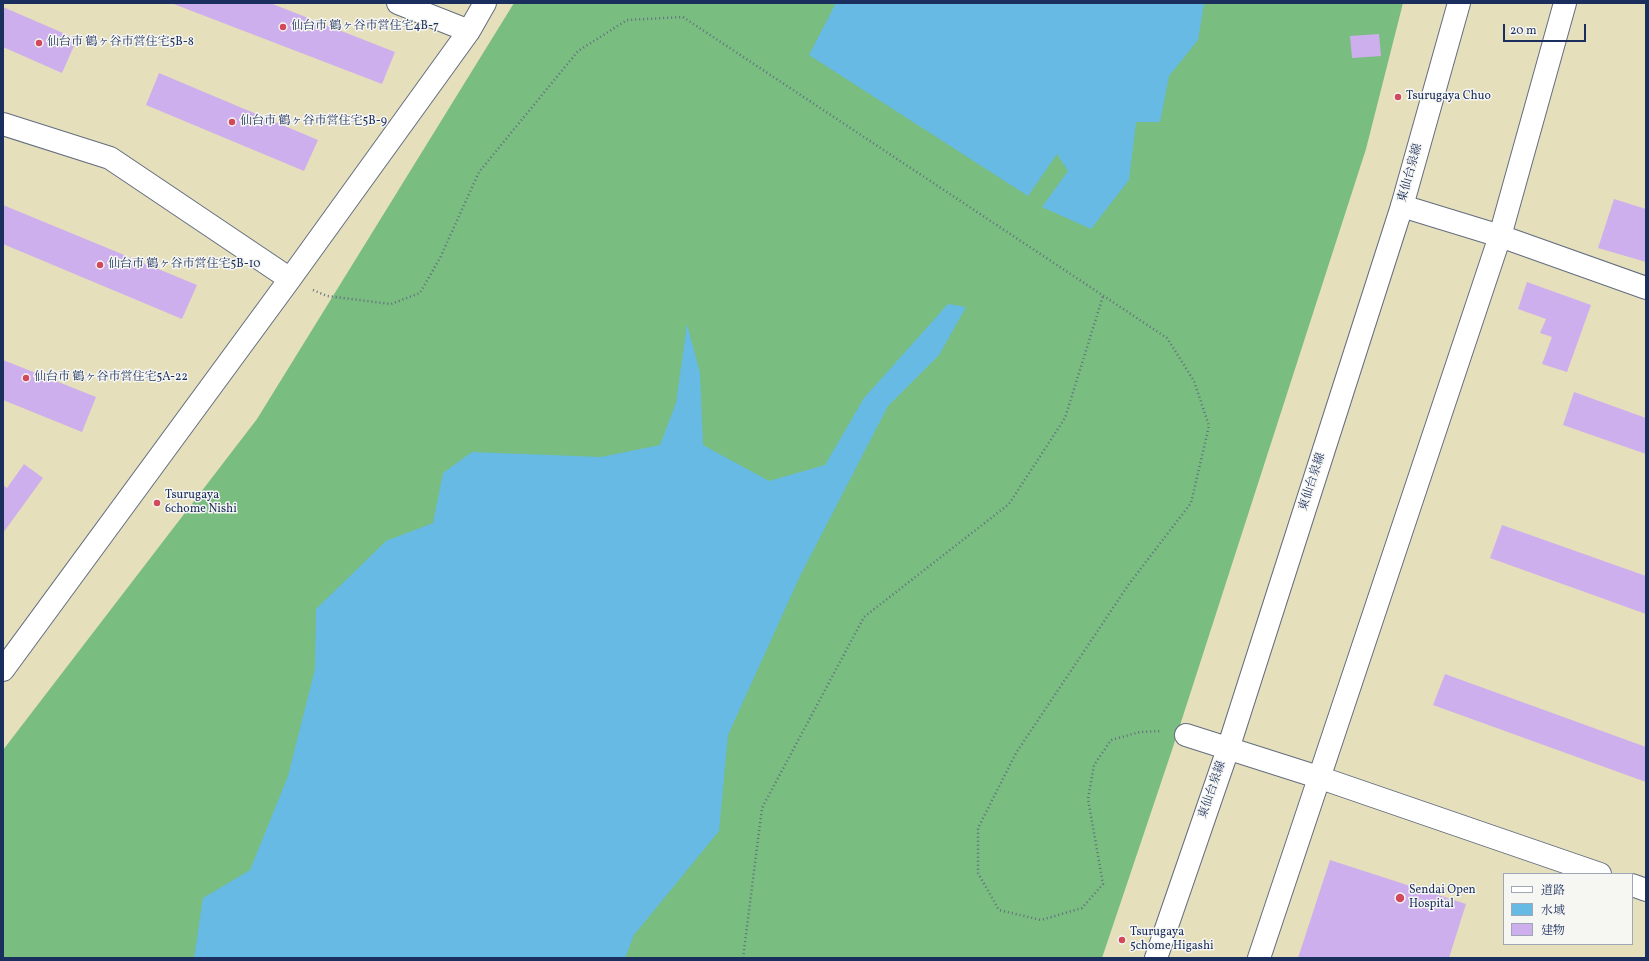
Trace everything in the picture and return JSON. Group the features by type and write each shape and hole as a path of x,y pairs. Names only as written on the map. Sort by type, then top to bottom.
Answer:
{"street":[{"path":"398,3 469,31"},
{"path":"3,670 290,279 469,31 485,3"},
{"name":"東仙台泉線","path":"1156,958 1228,749 1402,206 1459,3"},
{"path":"1259,958 1318,777 1500,236 1565,3"},
{"path":"3,124 110,158 290,279"},
{"path":"1402,206 1500,236 1646,288"},
{"path":"1186,735 1318,777 1597,873"},
{"path":"1633,885 1646,890"}],"path":[{"path":"290,279 327,296 391,304 420,293 440,258 479,172 578,51 627,20 683,17 1167,338 1194,381 1209,426 1191,503 1129,584 1016,753 978,828 978,873 1000,910 1041,920 1082,908 1103,884 1088,799 1094,765 1111,740 1140,732 1169,731 1186,735"},
{"path":"743,958 762,808 864,617 1009,504 1064,418 1103,296"}],"green space":[{"path":"514,3 1403,3 1366,149 1172,750 1102,958 3,958 3,750 257,419"}],"water":[{"path":"836,3 1204,3 1198,40 1169,76 1160,122 1136,122 1129,180 1091,229 1042,207 1068,171 1057,154 1028,196 809,55"},
{"path":"948,304 966,307 939,355 888,406 800,576 728,735 719,831 634,935 625,958 194,958 203,898 250,870 288,776 315,669 316,609 386,541 433,523 443,473 472,452 601,457 660,445 676,403 687,324 700,373 703,445 769,481 825,465 864,398"}],"building":[{"name":"仙台市 鶴ヶ谷市営住宅4B-7","path":"171,3 270,3 395,52 382,84"},
{"name":"仙台市 鶴ヶ谷市営住宅5B-8","path":"3,7 77,39 62,73 3,47"},
{"path":"1379,34 1381,56 1352,58 1350,36"},
{"name":"仙台市 鶴ヶ谷市営住宅5B-9","path":"159,73 318,140 304,171 146,105"},
{"path":"1614,199 1646,209 1646,262 1598,248"},
{"name":"仙台市 鶴ヶ谷市営住宅5B-10","path":"3,205 197,285 182,319 3,244"},
{"path":"1527,282 1591,305 1567,372 1542,364 1552,337 1540,333 1546,319 1518,309"},
{"name":"仙台市 鶴ヶ谷市営住宅5A-22","path":"3,360 96,397 82,432 3,400"},
{"path":"1574,392 1646,418 1646,454 1563,425"},
{"path":"24,464 43,478 3,533 3,485 7,488"},
{"path":"1502,525 1646,576 1646,614 1490,558"},
{"path":"1445,674 1646,747 1646,782 1433,705"},
{"path":"1330,860 1466,904 1449,958 1298,958"}],"place":[{"name":"仙台市 鶴ヶ谷市営住宅4B-7","path":"283,27"},
{"name":"仙台市 鶴ヶ谷市営住宅5B-8","path":"39,43"},
{"name":"Tsurugaya Chuo","path":"1398,97"},
{"name":"仙台市 鶴ヶ谷市営住宅5B-9","path":"232,122"},
{"name":"仙台市 鶴ヶ谷市営住宅5B-10","path":"100,265"},
{"name":"仙台市 鶴ヶ谷市営住宅5A-22","path":"26,378"},
{"name":"Tsurugaya 6chome Nishi","path":"157,503"},
{"name":"Sendai Open Hospital","path":"1400,898"},
{"name":"Tsurugaya 5chome Higashi","path":"1122,940"}]}
